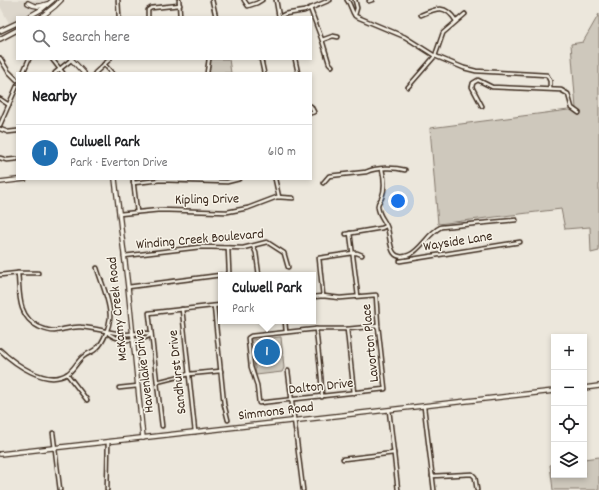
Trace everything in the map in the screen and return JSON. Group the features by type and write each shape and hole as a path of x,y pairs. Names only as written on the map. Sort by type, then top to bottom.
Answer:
{"street":[{"path":"35,16 53,0"},
{"path":"42,16 61,0"},
{"path":"118,0 119,16"},
{"path":"180,0 180,16"},
{"path":"212,0 216,16"},
{"path":"244,0 248,6 262,0"},
{"path":"276,0 279,16"},
{"path":"281,16 304,11 330,0"},
{"path":"352,0 348,1 351,4 351,10 355,16 404,37 435,56 464,68 476,71 547,76 550,81 550,88"},
{"path":"355,0 357,8 355,16"},
{"path":"28,3 39,7 50,3"},
{"path":"148,16 148,10 151,8 180,5"},
{"path":"310,8 329,63 332,66"},
{"path":"421,15 439,8 448,11 456,21"},
{"path":"408,87 435,56 443,33 465,14"},
{"path":"0,32 16,24"},
{"path":"0,39 16,31"},
{"path":"322,40 333,36 338,37"},
{"path":"0,58 8,71 16,79"},
{"path":"23,72 29,60"},
{"path":"53,60 62,72"},
{"path":"56,72 70,60"},
{"path":"72,60 83,72"},
{"path":"96,72 109,60"},
{"path":"207,72 209,60"},
{"path":"261,60 264,72"},
{"path":"295,60 298,72"},
{"path":"104,64 111,72"},
{"path":"482,106 472,87 474,82 478,80 492,87 550,88 561,90 567,92 572,108 578,113"},
{"path":"0,125 16,88"},
{"path":"0,99 9,105"},
{"path":"0,129 8,132 16,131"},
{"path":"0,158 16,160"},
{"path":"323,183 329,176 382,169 399,168 405,170"},
{"path":"382,169 384,183 378,208 381,219 386,226 392,251 397,255 406,256 411,254 433,232 441,227 516,220"},
{"path":"0,182 16,180"},
{"name":"McKamy Creek Road","path":"115,180 128,287 143,438"},
{"path":"136,212 133,181 197,180 227,182 235,180"},
{"path":"275,180 279,197"},
{"name":"Kipling Drive","path":"119,214 160,210 226,212 248,208 279,197 293,198"},
{"path":"346,234 386,226"},
{"path":"316,297 340,298 358,296 350,233"},
{"name":"Winding Creek Boulevard","path":"124,256 200,247 243,248 267,242 277,248 285,256 288,267"},
{"name":"Wayside Lane","path":"400,261 520,242"},
{"path":"253,246 256,250 259,272"},
{"path":"228,248 229,272"},
{"path":"322,296 319,258 352,252 362,255"},
{"path":"0,350 18,365 46,378 56,378 68,374 82,357 97,348 102,341 110,318 108,304 97,268"},
{"path":"18,273 21,307 23,313 31,323 46,330 53,331 80,327 132,337"},
{"path":"0,275 38,273"},
{"path":"128,287 218,276"},
{"name":"Lavorton Place","path":"358,296 376,295 385,389"},
{"path":"182,310 218,305"},
{"path":"214,306 224,404 228,420"},
{"name":"Havenlake Drive","path":"162,426 149,314 182,310"},
{"name":"Sandhurst Drive","path":"182,310 195,432"},
{"path":"285,324 286,332 378,326"},
{"path":"316,329 322,377 322,397"},
{"path":"348,329 354,393"},
{"path":"106,331 110,336 123,339 132,337 147,337 151,334"},
{"name":"Dalton Drive","path":"286,332 248,338 251,367 257,385 259,403 385,389"},
{"path":"157,382 189,374 221,371"},
{"path":"288,371 303,490"},
{"path":"68,374 87,400"},
{"path":"119,388 138,386"},
{"path":"587,388 599,386"},
{"name":"Simmons Road","path":"0,454 551,391"},
{"path":"424,407 434,490"},
{"path":"389,410 398,490"},
{"path":"54,433 60,490"},
{"path":"107,490 108,441"},
{"path":"343,459 394,454"},
{"path":"432,476 472,474 475,477 477,490"}],"shaded area":[{"path":"0,0 49,0 24,16 16,16 16,20 9,23 0,6"},
{"path":"599,14 599,251 591,253 590,227 565,229 561,209 438,224 430,128 576,109 571,44 583,42"},
{"path":"211,60 229,60 231,72 208,72"},
{"path":"281,337 284,368 282,372 256,375 251,340"},
{"path":"599,457 599,490 553,490 552,478 587,478 587,459"}],"place":[{"name":"Culwell Park","path":"267,352"}]}
